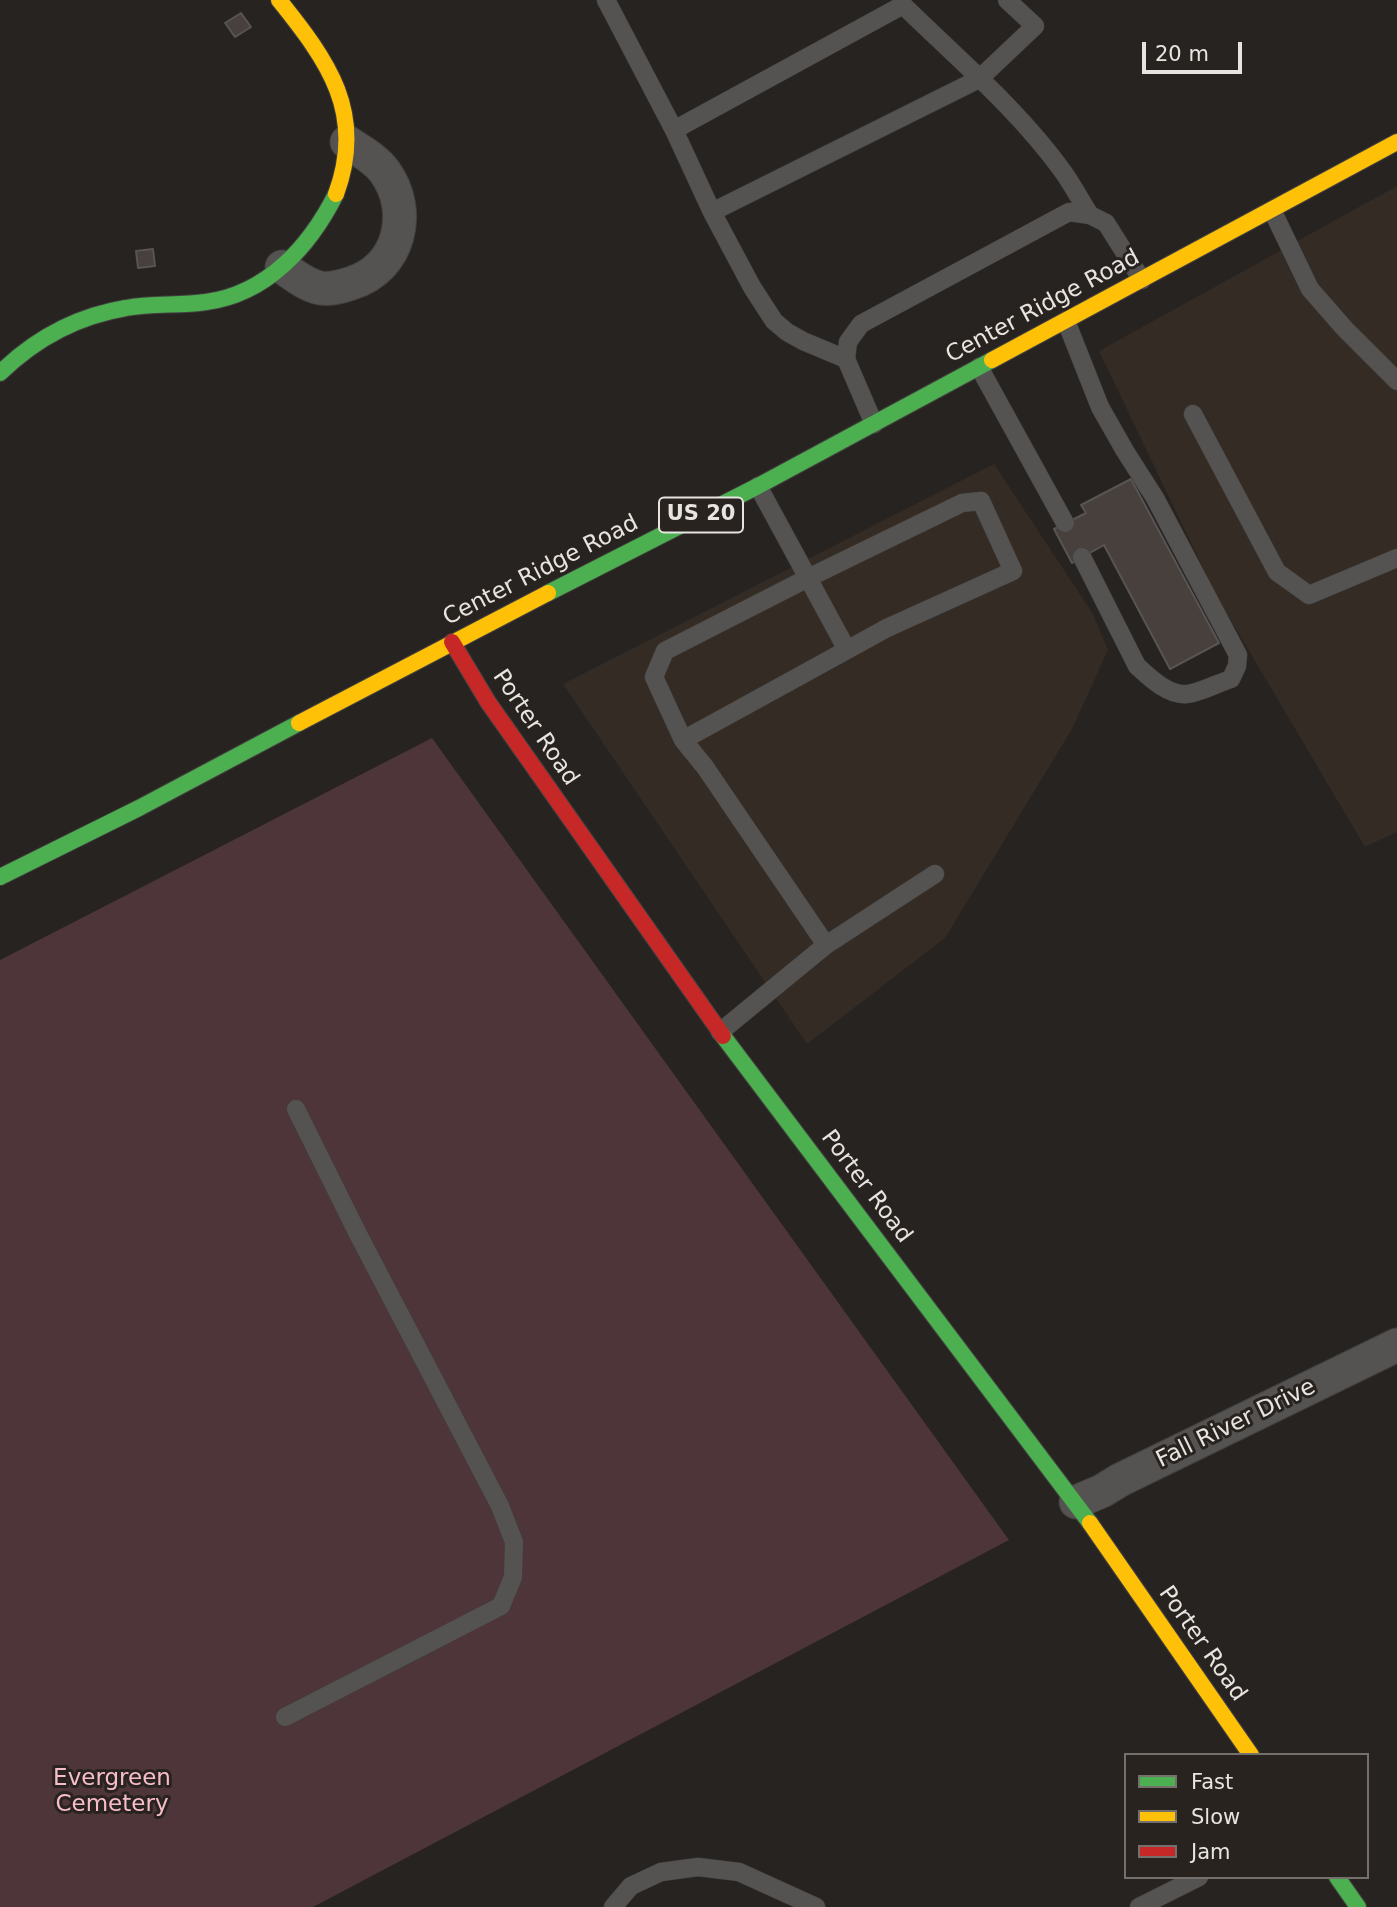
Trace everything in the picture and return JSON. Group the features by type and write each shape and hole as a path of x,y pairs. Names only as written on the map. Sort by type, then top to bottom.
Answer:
{"main road":[{"path":"0,373 25,351 64,325 113,310 222,299 248,289 282,267 317,231 345,163 346,120 342,99 331,74 279,0"},
{"name":"Center Ridge Road","path":"0,877 139,808 452,642 758,486 1397,142"},
{"name":"Porter Road","path":"452,642 488,702 720,1032 1076,1502 1250,1753"},
{"path":"1338,1879 1358,1907"}],"street":[{"path":"282,267 313,286 324,289 340,287 372,274 392,251 399,220 399,201 393,184 383,169 347,142"},
{"name":"Fall River Drive","path":"1076,1502 1397,1345"}],"lane":[{"path":"606,0 674,130 712,212 752,287 774,321 786,332 846,359"},
{"path":"712,212 979,79 1035,26 1007,0"},
{"path":"674,130 900,3 1005,104 1035,137 1065,174 1090,215"},
{"path":"1272,209 1310,289 1397,381"},
{"path":"874,424 846,359 848,342 861,324 1069,212 1090,215 1106,223 1142,279"},
{"path":"1066,321 1100,407 1155,498 1238,656 1231,679 1185,694 1169,690 1151,678 1137,666 1082,557"},
{"path":"979,367 1065,523"},
{"path":"1194,414 1277,572 1309,595 1397,558"},
{"path":"758,486 848,650"},
{"path":"683,740 887,628 1013,571 982,500 962,503 666,651 654,677 683,740 705,767 826,946"},
{"path":"720,1032 826,946 935,874"},
{"path":"285,1717 501,1606 513,1577 514,1542 500,1506 296,1109"},
{"path":"613,1907 631,1886 661,1872 698,1867 739,1872 816,1907"},
{"path":"1139,1907 1195,1879"}],"shaded area":[{"path":"1397,186 1397,832 1365,847 1216,595 1099,351"},
{"path":"994,464 1093,614 1108,650 1072,729 945,938 807,1044 563,684"}],"green space":[{"name":"Evergreen Cemetery","path":"432,738 1009,1540 313,1907 0,1907 0,960"}],"building":[{"path":"241,13 251,27 235,37 225,23"},
{"path":"153,249 155,266 138,268 136,251"},
{"path":"1131,479 1219,643 1170,669 1104,545 1072,563 1054,529 1086,513 1081,505"}],"traffic: fast":[{"path":"0,373 42,340 91,317 136,306 206,302 248,289 267,278 300,249 336,194"},
{"path":"548,593 758,486 992,360"},
{"path":"0,877 139,808 299,723"},
{"path":"723,1036 1090,1523"},
{"path":"1338,1879 1358,1907"}],"traffic: slow":[{"path":"279,0 326,67 344,113 347,138 344,165 336,194"},
{"path":"992,360 1397,142"},
{"path":"299,723 548,593"},
{"path":"1090,1523 1250,1753"}],"traffic: jam":[{"path":"452,642 488,702 723,1036"}]}
